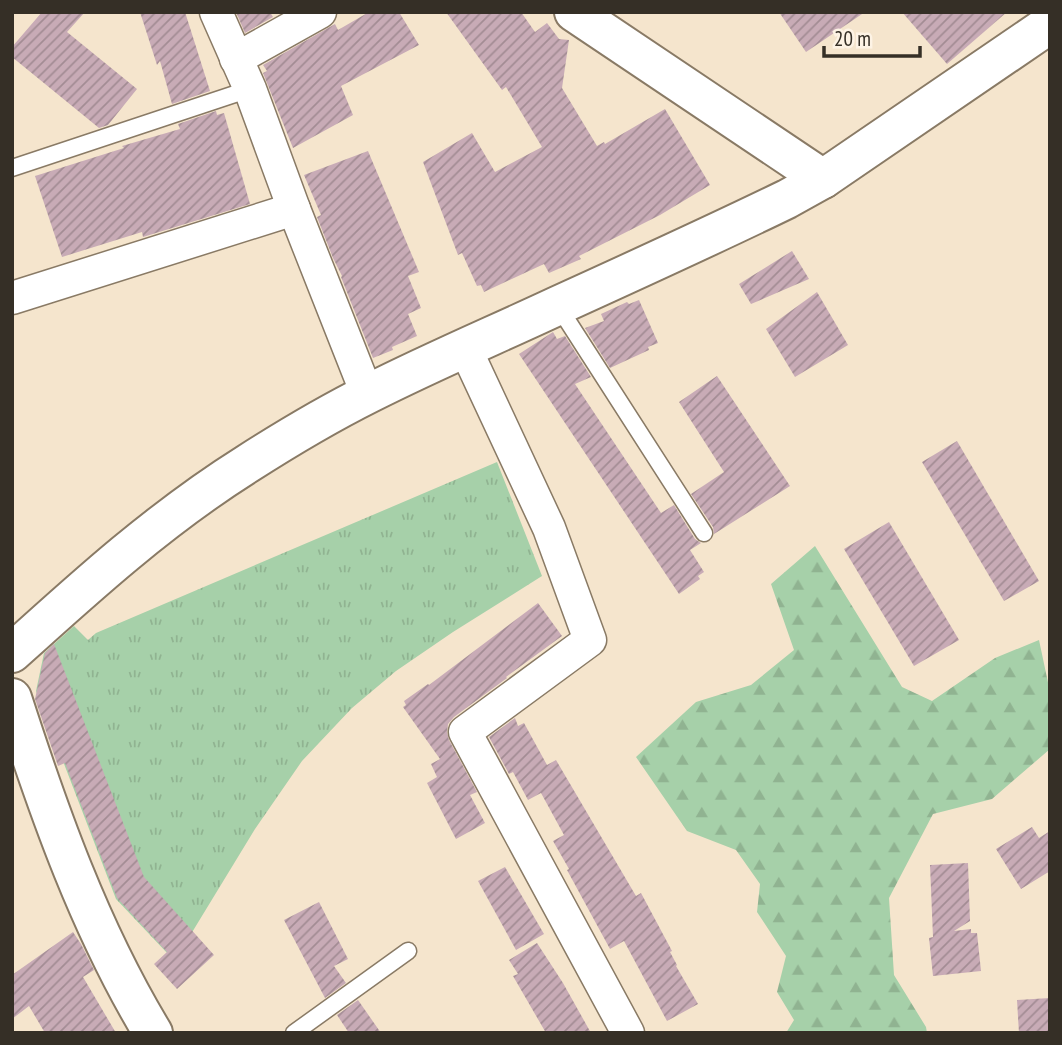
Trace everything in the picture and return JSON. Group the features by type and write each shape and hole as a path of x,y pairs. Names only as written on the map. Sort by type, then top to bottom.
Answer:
{"street":[{"path":"216,12 250,89 367,394"},
{"path":"236,59 320,12"},
{"path":"574,12 823,179"},
{"path":"12,653 149,534 203,493 289,439 367,394 787,199 823,179 1050,24"},
{"path":"12,298 294,209"},
{"path":"465,348 549,528 590,640 465,732 628,1033"},
{"path":"12,698 74,873 133,999 153,1033"}],"lane":[{"path":"12,168 250,89"},
{"path":"558,306 704,533"},
{"path":"294,1033 408,951"}],"green space":[{"path":"497,462 542,576 396,671 352,708 302,761 255,829 191,934 168,954 116,899 36,691 44,653 74,626 88,640 96,633"},
{"path":"815,546 902,687 932,701 995,658 1039,640 1050,692 1050,749 992,799 933,814 889,898 894,975 927,1033 786,1033 794,1020 777,992 786,956 757,912 760,884 736,850 687,831 636,757 696,702 751,685 794,650 771,584"}],"building":[{"path":"42,12 85,12 67,32 137,89 108,125 99,128 12,57 12,47"},
{"path":"140,12 185,12 210,91 172,104 160,61 157,65"},
{"path":"236,12 270,12 273,17 245,33"},
{"path":"369,12 399,12 419,45 341,86 353,115 293,148 263,73 267,71 263,65 335,24 338,30"},
{"path":"446,12 521,12 535,32 547,23 559,39 569,40 562,88 597,146 665,109 710,185 660,215 579,256 581,259 549,273 544,264 484,292 481,285 477,286 462,253 458,255 423,162 472,133 495,172 542,147 506,87 502,90"},
{"path":"779,12 865,12 806,52"},
{"path":"902,12 1007,12 947,64"},
{"path":"216,111 217,115 224,113 250,204 143,237 142,232 62,257 35,176 180,129 178,124"},
{"path":"368,151 419,272 408,276 421,308 408,314 417,336 373,358 317,217 321,215 304,175"},
{"path":"792,251 809,279 751,304 739,284"},
{"path":"817,292 848,345 795,377 766,329"},
{"path":"639,300 658,343 610,368 585,328 604,321 601,314 627,302 629,304"},
{"path":"553,332 557,339 565,336 591,377 575,384 661,513 674,505 695,539 701,543 690,550 704,572 698,576 700,579 679,594 519,354"},
{"path":"717,376 790,486 714,534 713,527 691,494 724,472 679,402"},
{"path":"957,441 1039,581 1004,601 922,462"},
{"path":"889,522 959,640 914,666 844,549"},
{"path":"538,603 562,636 448,724 449,740 477,792 470,795 485,823 456,839 427,783 437,777 431,764 440,759 403,707 406,705 404,701"},
{"path":"54,644 144,877 214,955 177,989 154,964 167,952 117,898 65,763 58,766 35,699 45,653"},
{"path":"515,718 518,726 524,723 547,765 556,760 636,896 641,893 672,951 670,952 676,966 698,1004 667,1021 624,941 610,949 553,841 564,835 541,793 528,800 513,772 509,774 489,737"},
{"path":"1032,827 1039,838 1050,831 1050,871 1021,889 996,849"},
{"path":"968,863 970,921 954,931 971,929 971,933 977,933 981,971 933,976 929,938 933,937 930,865"},
{"path":"505,867 544,934 516,950 478,881"},
{"path":"319,902 348,959 334,966 346,983 325,998 284,920"},
{"path":"73,932 94,970 83,977 116,1033 45,1033 29,1006 12,1019 12,975"},
{"path":"537,943 591,1033 546,1033 513,976 518,974 509,960"},
{"path":"1050,998 1050,1033 1019,1033 1017,1000"},
{"path":"358,1000 381,1033 349,1033 337,1015"}]}
